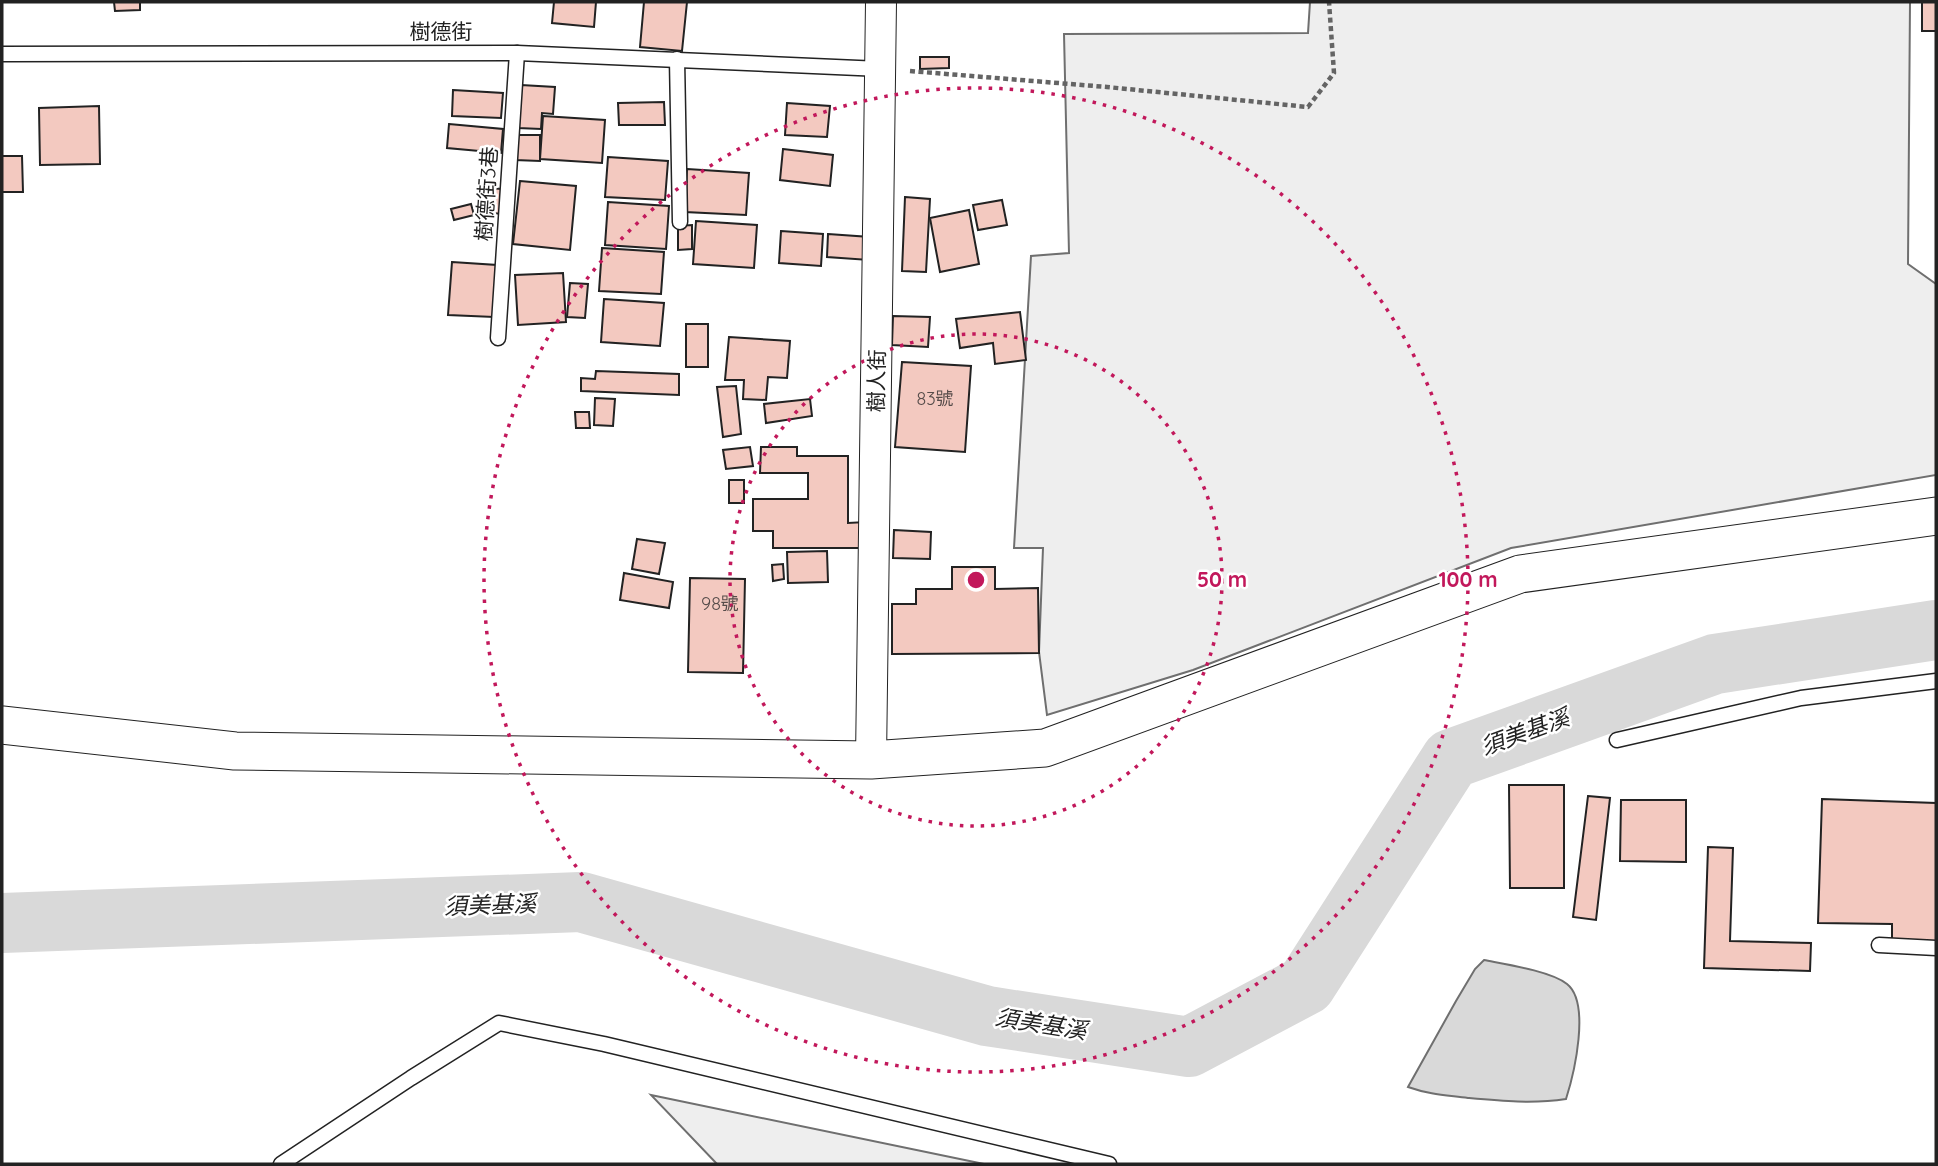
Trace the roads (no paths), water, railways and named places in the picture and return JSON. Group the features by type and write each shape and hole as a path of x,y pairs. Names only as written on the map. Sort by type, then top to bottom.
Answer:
{"street":[{"name":"樹人街","path":"872,760 881,2"},
{"path":"2,725 235,751 872,760 1045,748 1520,574 1936,516"}],"lane":[{"name":"樹德街","path":"2,54 517,52 881,69"},
{"name":"樹德街3巷","path":"498,338 517,52"},
{"path":"677,59 680,222"},
{"path":"1617,740 1801,698 1936,681"},
{"path":"1879,945 1936,948"},
{"path":"281,1164 411,1078 499,1024 604,1044 1109,1164"}],"waterway":[{"name":"須美基溪","path":"2,923 581,902 987,1016 1189,1047 1306,985 1451,759 1715,664 1936,630"}]}
